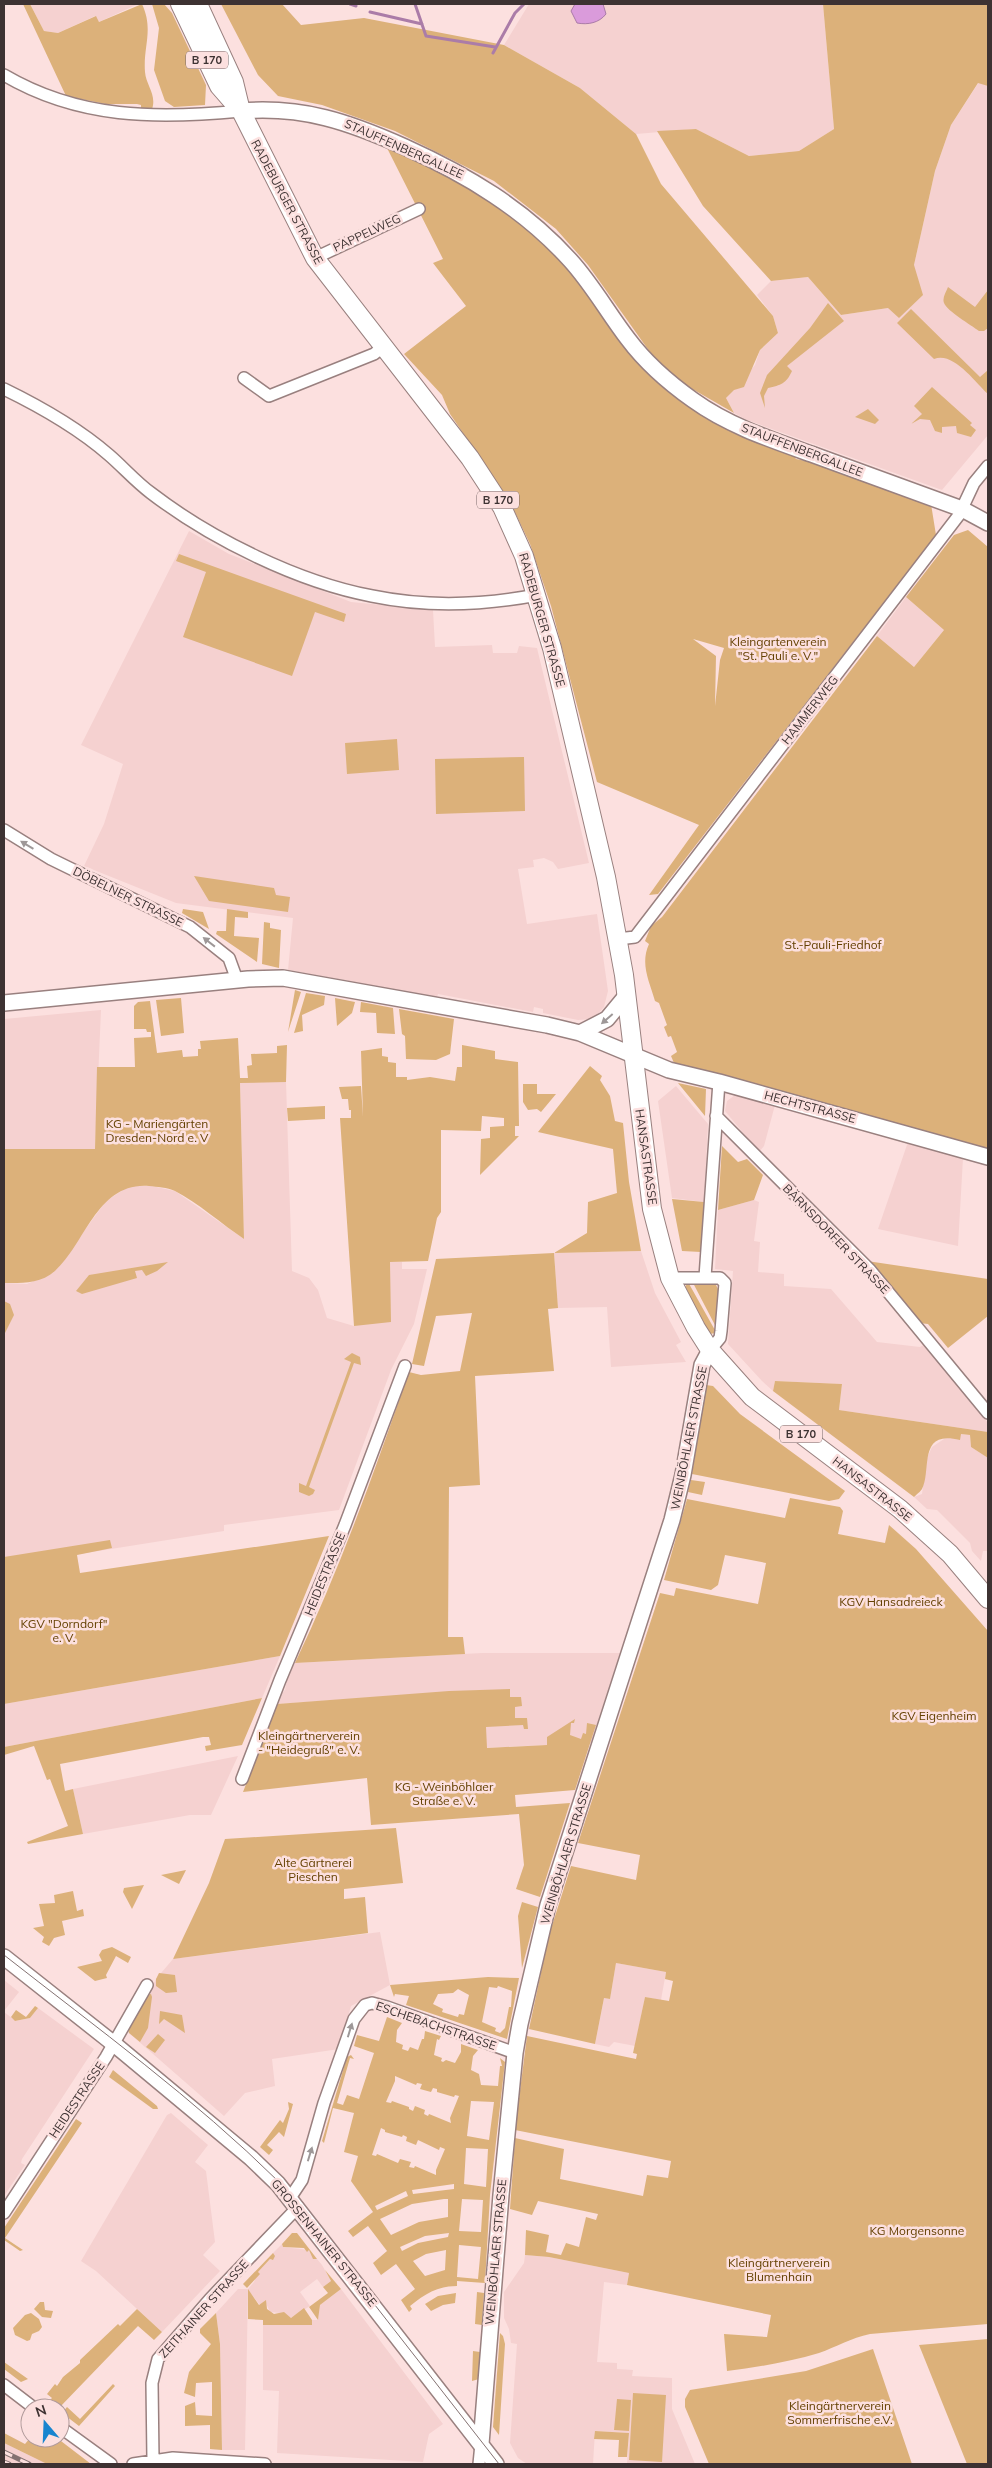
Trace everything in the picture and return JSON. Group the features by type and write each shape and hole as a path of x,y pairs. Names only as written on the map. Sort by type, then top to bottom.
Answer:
{"main road":[{"name":"RADEBURGER STRASSE","path":"180,4 219,86 241,111"},
{"name":"RADEBURGER STRASSE","path":"198,4 234,82 241,111 315,258 439,416 486,480 513,528 537,595 594,821 618,939 633,1057"},
{"name":"HANSASTRASSE","path":"633,1057 652,1209 670,1278 696,1328 710,1350 752,1397 900,1509 950,1554 988,1599"}],"street":[{"path":"4,74 63,102 112,113 165,116 241,111"},
{"name":"STAUFFENBERGALLEE","path":"241,111 293,111 332,118 369,131 450,168 514,208 549,238 587,280 642,356 665,378 695,402 748,431 962,508 988,523"},
{"name":"PAPPELWEG","path":"315,258 419,209"},
{"path":"244,378 269,396 374,354 383,347"},
{"path":"4,389 67,424 108,454 150,493 229,543 275,565 371,596 397,600 455,603 492,602 537,595"},
{"name":"HAMMERWEG","path":"618,939 635,937 962,508 974,483 988,466"},
{"name":"DÖBELNER STRASSE","path":"4,830 51,859 190,927 229,958 237,980"},
{"name":"HECHTSTRASSE","path":"4,1003 237,980 283,978 547,1025 580,1033 633,1057 669,1070 719,1082 988,1157"},
{"path":"580,1033 602,1024 626,996"},
{"path":"705,1277 719,1082"},
{"name":"BÄRNSDORFER STRASSE","path":"716,1116 870,1270 988,1413"},
{"name":"WEINBÖHLAER STRASSE","path":"480,2464 500,2195 514,2053 548,1905 672,1520 683,1475 702,1365 710,1350 720,1338 725,1282 720,1278 670,1278"},
{"name":"HEIDESTRASSE","path":"242,1779 280,1680 345,1525 405,1366"},
{"name":"GROSSENHAINER STRASSE","path":"4,1957 114,2044 251,2158 294,2202 496,2464"},
{"name":"HEIDESTRASSE","path":"4,2212 114,2044 147,1985"},
{"name":"ESCHEBACHSTRASSE","path":"359,2010 365,2005 372,2003 387,2007 514,2053"},
{"name":"ZEITHAINER STRASSE","path":"153,2460 152,2383 158,2359 294,2202 332,2080 354,2018 359,2010"},
{"path":"4,2385 21,2398"},
{"path":"70,2434 111,2464"},
{"path":"133,2464 173,2458 265,2464"}],"shaded area":[{"path":"30,4 138,4 99,22 95,16 58,33 44,31"},
{"path":"529,4 823,4 834,129 799,151 749,156 696,129 636,134 580,88 504,45"},
{"path":"575,4 603,4 606,14 593,23 577,23 571,11"},
{"path":"979,82 988,86 988,435 942,490 747,420 734,413 726,398 755,365 760,350 778,333 773,316 757,295 771,281 808,277 841,315 888,308 914,265 935,171 951,125"},
{"path":"189,531 229,554 351,602 433,610 435,647 492,645 493,653 517,653 519,646 537,648 589,863 558,869 553,862 544,858 533,860 534,867 518,869 527,924 597,914 608,991 604,1007 596,1016 591,1019 578,1020 543,1013 543,1009 534,1007 533,1012 438,994 437,997 288,970 293,918 176,903 84,866 104,824 123,764 81,745"},
{"path":"906,597 944,630 914,667 877,636"},
{"path":"101,1010 95,1149 4,1149 4,1019"},
{"path":"240,1082 286,1082 292,1271 309,1278 318,1290 327,1318 354,1326 390,1262 402,1262 402,1269 427,1269 414,1324 391,1370 339,1510 224,1525 224,1531 4,1566 4,1283 27,1284 54,1272 106,1201 126,1188 134,1186 152,1186 175,1191 244,1239"},
{"path":"676,1086 708,1124 704,1202 672,1198 658,1101"},
{"path":"735,1095 775,1105 764,1146 759,1152 725,1111 727,1101"},
{"path":"908,1142 963,1158 958,1246 878,1229"},
{"path":"754,1200 759,1202 754,1241 760,1242 758,1272 784,1274 784,1286 831,1289 877,1342 920,1347 925,1344 988,1423 988,1432 839,1410 842,1384 775,1381 773,1391 762,1381 728,1344 733,1271 715,1269 718,1210"},
{"path":"641,1251 655,1293 681,1342 676,1345 686,1362 611,1367 607,1307 558,1308 554,1253"},
{"path":"961,1434 970,1435 971,1447 988,1458 988,1551 983,1551 981,1561 972,1551 970,1543 937,1510 927,1509 914,1497 922,1494 927,1458 932,1447 944,1439"},
{"path":"482,1653 620,1653 591,1743 483,1748 483,1690 277,1704 280,1695 285,1690 288,1674 295,1663"},
{"path":"280,1656 262,1698 4,1747 4,1704"},
{"path":"238,1756 211,1815 190,1815 83,1834 73,1789"},
{"path":"380,1932 390,1985 351,2006 339,2049 272,2059 275,2086 245,2093 224,2116 129,2033 156,1979 173,1959"},
{"path":"616,1963 666,1972 661,2000 645,1997 635,2046 614,2042 609,2047 595,2044 604,1998 610,1999"},
{"path":"4,1980 19,1992 4,2011"},
{"path":"38,2008 94,2049 22,2159 21,2163 25,2165 4,2196 4,2012 16,2021 30,2018"},
{"path":"171,2113 208,2145 195,2162 206,2171 215,2242 203,2255 220,2271 162,2332 96,2271 81,2261 167,2115"},
{"path":"282,2244 283,2247 309,2250 314,2259 317,2259 322,2265 331,2281 323,2287 317,2279 300,2292 310,2306 291,2318 280,2313 270,2312 265,2301 260,2305 248,2290 245,2450 222,2450 220,2344 216,2313 238,2289 248,2289 254,2282 258,2272 270,2259 272,2260 273,2253"},
{"path":"525,2255 549,2257 629,2273 627,2285 604,2282 597,2362 617,2363 617,2369 633,2370 632,2376 672,2378 672,2409 695,2464 627,2464 629,2433 595,2431 593,2464 527,2464 518,2458 510,2443 517,2344 511,2343 509,2329 504,2318 504,2292 524,2263"},
{"path":"341,2289 443,2424 429,2434 423,2462 277,2453 279,2391 263,2390 263,2320 318,2320 320,2305"},
{"path":"4,2443 47,2464 4,2464"}],"green space":[{"path":"23,4 30,4 44,31 58,33 96,16 99,22 142,4 148,30 145,72 153,99 152,109 141,109 141,105 137,104 106,104 66,96"},
{"path":"152,4 164,4 172,13 206,85 205,105 174,107 165,101 154,70 159,28"},
{"path":"221,4 282,4 301,25 364,18 504,45 580,88 636,134 661,184 773,316 778,333 760,350 744,387 734,390 726,398 734,413 682,383 652,355 588,265 556,229 494,181 395,131 322,105 278,96 258,75"},
{"path":"823,4 988,4 988,86 978,83 951,125 935,171 914,265 923,295 899,318 888,308 841,315 808,277 771,281 703,206 657,131 696,129 749,156 799,151 834,129"},
{"name":"Kleingartenverein \"St. Pauli e. V.\"","path":"386,146 468,186 495,203 522,224 570,270 613,333 638,364 677,399 720,425 794,456 796,459 811,462 931,504 936,535 658,894 649,895 699,825 597,782 551,606 530,544 510,502 450,414 442,395 404,354 466,306 433,263 443,259","holes":["693,639 724,648 720,660 715,706 716,656"]},
{"path":"948,287 975,307 988,290 988,328 984,331 979,331 954,314 946,306 944,295"},
{"path":"828,303 844,321 787,366 792,371 788,379 783,383 768,388 764,396 765,408 760,393 767,375 810,328"},
{"path":"911,309 980,377 988,370 988,394 956,363 949,359 934,359 897,323"},
{"path":"932,387 972,423 970,425 976,430 971,437 957,433 956,426 942,427 942,433 935,431 930,420 920,419 911,424 922,414 914,406"},
{"path":"868,409 879,420 875,424 855,417"},
{"name":"St.-Pauli-Friedhof","path":"968,530 988,547 988,1149 674,1063 671,1056 677,1052 671,1036 668,1037 664,1027 667,1025 659,1003 655,1001 645,965 646,951 649,944 645,941 651,926 662,917 877,636 914,667 944,630 906,597 954,535"},
{"path":"179,554 346,614 344,622 315,612 292,676 183,637 206,572 176,561"},
{"path":"397,739 399,770 347,774 345,743"},
{"path":"524,757 525,811 436,814 435,759"},
{"path":"194,876 274,888 276,895 290,897 288,912 209,901"},
{"path":"183,909 203,912 209,929 182,913"},
{"path":"227,909 248,912 248,918 235,917 234,936 259,938 257,962 216,934 217,931 226,931"},
{"path":"264,922 270,923 270,928 281,930 279,968 262,964"},
{"path":"295,990 301,992 288,1032"},
{"path":"306,993 325,996 324,1005 302,1015 303,1031 294,1033"},
{"path":"181,998 184,1033 161,1036 156,1000"},
{"path":"335,998 355,1002 352,1013 337,1026"},
{"name":"KG - Mariengärten Dresden-Nord e. V","path":"150,1001 157,1053 182,1050 183,1057 198,1056 198,1049 201,1049 200,1041 238,1038 240,1078 248,1078 247,1066 252,1065 251,1054 277,1053 277,1046 287,1045 286,1082 240,1083 244,1239 201,1207 175,1191 149,1186 131,1187 117,1194 94,1216 66,1259 55,1271 37,1281 4,1283 4,1149 95,1149 97,1067 135,1067 134,1038 151,1037 151,1032 147,1032 146,1029 134,1029 134,1006 138,1002"},
{"path":"361,1002 393,1008 395,1034 377,1033 376,1013 360,1012"},
{"path":"399,1009 454,1019 450,1054 436,1060 406,1059 405,1036 402,1034"},
{"path":"462,1045 495,1051 495,1059 518,1062 519,1126 515,1126 515,1136 519,1136 480,1175 481,1139 490,1138 490,1127 504,1126 504,1118 482,1116 481,1131 441,1130 441,1212 437,1218 428,1261 390,1262 391,1322 354,1326 340,1118 351,1118 351,1110 349,1110 348,1099 342,1099 339,1087 361,1086 363,1117 361,1051 382,1048 382,1056 388,1057 388,1062 396,1063 396,1077 407,1077 407,1080 430,1077 455,1081 457,1067 462,1067"},
{"path":"590,1066 602,1076 600,1080 610,1096 615,1121 623,1123 629,1182 641,1251 554,1253 587,1233 588,1202 617,1193 613,1149 538,1132"},
{"path":"678,1083 706,1089 705,1116"},
{"path":"523,1084 537,1084 537,1094 556,1094 541,1112 537,1109 528,1110 523,1102"},
{"path":"325,1106 325,1119 288,1121 287,1108"},
{"path":"722,1146 738,1162 747,1159 763,1175 754,1200 718,1210"},
{"path":"672,1199 704,1202 701,1252 682,1251"},
{"path":"554,1253 558,1308 548,1309 554,1371 475,1376 480,1485 449,1487 448,1637 463,1637 465,1654 295,1663 342,1555 409,1372 421,1375 460,1371 472,1313 436,1316 424,1366 412,1364 436,1259"},
{"path":"867,1261 988,1279 988,1316 948,1348 928,1324 919,1323"},
{"path":"168,1262 157,1271 146,1276 142,1270 135,1271 137,1278 82,1294 76,1291 89,1275"},
{"path":"692,1281 715,1283 719,1291 717,1329"},
{"path":"688,1282 715,1333 710,1334 685,1287"},
{"path":"4,1301 10,1304 14,1315 4,1335"},
{"path":"352,1353 360,1357 361,1365 354,1363 309,1487 315,1490 309,1496 299,1492 299,1483 306,1486 351,1362 344,1359"},
{"path":"775,1381 842,1384 839,1410 988,1432 988,1458 971,1447 970,1435 961,1434 960,1440 946,1438 937,1440 929,1453 922,1489 914,1497 773,1391"},
{"path":"706,1385 713,1386 740,1414 845,1491 839,1499 829,1501 692,1474"},
{"path":"691,1480 705,1482 702,1495 688,1492"},
{"path":"790,1498 840,1507 843,1511 838,1534 885,1543 889,1525 916,1549 988,1631 988,2324 870,2334 808,2356 727,2371 724,2334 767,2337 771,2315 627,2285 629,2273 549,2257 525,2255 526,2230 549,2235 546,2252 561,2255 566,2243 579,2247 586,2217 596,2220 598,2214 538,2201 532,2215 510,2209 515,2138 564,2149 560,2179 643,2196 647,2175 668,2178 671,2161 515,2130 527,2036 636,2059 637,2054 633,2053 645,1997 669,2001 673,1981 665,1979 666,1972 616,1963 610,1999 604,1998 595,2044 529,2029 549,1935 571,1866 636,1880 640,1855 578,1843 660,1593 674,1596 676,1588 758,1604 766,1563 725,1555 718,1585 711,1590 664,1580 687,1499 785,1518"},
{"name":"KGV \"Dorndorf\" e. V.","path":"329,1536 280,1656 4,1704 4,1557 110,1540 112,1548 77,1555 80,1573"},
{"path":"510,1689 510,1697 521,1697 522,1706 515,1707 515,1718 527,1718 528,1729 524,1729 523,1725 486,1727 487,1748 547,1745 547,1737 575,1719 574,1723 571,1723 570,1735 581,1739 583,1733 586,1734 587,1723 596,1725 575,1790 515,1795 516,1807 570,1803 540,1897 516,1889 524,1865 519,1814 371,1825 367,1778 243,1792 277,1704 449,1691"},
{"path":"262,1698 242,1745 206,1751 205,1746 211,1745 209,1737 203,1737 60,1764 65,1791 73,1789 83,1834 28,1844 27,1842 68,1826 50,1779 47,1780 34,1746 4,1755 4,1747"},
{"name":"Alte Gärtnerei Pieschen","path":"396,1828 403,1883 344,1889 344,1899 365,1897 368,1933 173,1959 209,1883 225,1839"},
{"path":"186,1870 179,1884 161,1875"},
{"path":"144,1885 132,1909 123,1892 124,1888"},
{"path":"73,1891 77,1911 83,1909 84,1916 62,1921 65,1935 54,1938 49,1946 42,1942 44,1937 33,1928 44,1926 39,1904 55,1903 54,1895"},
{"path":"522,1902 538,1907 522,1968 518,1916"},
{"path":"112,1947 131,1957 128,1963 116,1956 106,1975 107,1978 95,1981 77,1967 102,1961 99,1955 102,1950"},
{"path":"159,1973 175,1975 177,1992 166,1993 156,1986 156,1979"},
{"path":"488,1977 519,1978 507,2039 406,2005 409,1996 395,1994 394,1997 390,1985","holes":["498,1986 512,1991 511,2007 509,2007 505,2028 500,2033 495,2031 496,2028 482,2022 489,1987 497,1988","458,1989 469,1995 464,2015 459,2014 458,2017 442,2012 443,2009 433,2004 438,1994 453,1993"]},
{"path":"151,1994 148,2028 140,2042 128,2030 147,1995"},
{"path":"35,2006 38,2008 30,2018 15,2021 11,2017 16,2010 26,2017"},
{"path":"160,2011 182,2015 185,2033 164,2019 159,2024"},
{"path":"387,2017 402,2023 397,2030 396,2042 403,2045 402,2049 408,2051 410,2047 418,2050 422,2039 424,2039 425,2031 441,2036 439,2040 437,2039 434,2055 442,2058 441,2061 443,2062 446,2060 455,2063 461,2052 461,2044 478,2050 473,2056 471,2070 479,2074 481,2085 498,2086 500,2066 502,2066 500,2058 505,2062 490,2195 485,2283 457,2281 457,2286 437,2289 421,2298 410,2306 412,2309 409,2312 401,2300 415,2289 396,2264 381,2275 373,2263 387,2251 368,2226 353,2237 348,2231 373,2212 351,2181 358,2156 344,2152 354,2113 333,2108 324,2143 322,2141 347,2057 351,2055 354,2059 350,2058 337,2103 343,2105 347,2095 359,2099 374,2053 354,2046 357,2035 379,2041","holes":["395,2076 416,2085 417,2083 422,2084 420,2089 431,2092 433,2088 437,2089 437,2092 454,2097 455,2095 459,2096 450,2118 451,2123 429,2114 428,2116 424,2114 425,2110 415,2106 413,2111 409,2107 392,2101 391,2103 386,2102 395,2081","471,2101 494,2102 489,2140 467,2136","381,2128 385,2132 402,2137 403,2135 407,2137 406,2141 416,2145 418,2140 439,2150 440,2147 445,2149 436,2170 436,2175 415,2166 414,2168 409,2167 411,2162 400,2159 398,2163 377,2154 376,2156 372,2155","466,2148 488,2149 486,2187 464,2184","454,2184 454,2189 413,2194 412,2190","406,2191 408,2196 377,2210 375,2206","448,2199 448,2217 419,2222 391,2235 380,2219 412,2204","462,2199 483,2200 481,2232 459,2231","449,2233 448,2237 418,2243 402,2251 400,2247 425,2236","459,2245 481,2247 478,2279 457,2277","446,2250 445,2270 425,2276 413,2261 426,2254"]},
{"path":"158,2034 165,2040 155,2053 146,2047"},
{"path":"113,2070 157,2106 158,2109 153,2109 109,2077"},
{"path":"288,2102 293,2104 284,2137 279,2132 267,2145 273,2150 269,2155 260,2147 280,2120 283,2123 289,2109"},
{"path":"76,2119 82,2123 5,2238 23,2250 20,2251 4,2240 4,2228"},
{"path":"292,2233 297,2233 317,2259 313,2259 309,2250 307,2252 304,2248 283,2247 282,2244"},
{"path":"273,2253 275,2256 273,2260 270,2259 247,2288 243,2284"},
{"path":"325,2270 341,2289 320,2305 318,2320 309,2307 328,2293 323,2287 331,2281"},
{"path":"248,2289 259,2305 266,2300 267,2309 274,2314 284,2312 291,2318 304,2308 312,2320 312,2325 263,2325 263,2320 248,2319"},
{"path":"477,2292 484,2293 482,2325 475,2324"},
{"path":"456,2293 455,2303 443,2305 431,2311 425,2304 438,2296"},
{"path":"40,2302 44,2302 45,2310 53,2311 51,2318 42,2317 34,2309"},
{"path":"137,2309 162,2332 154,2340 138,2326 69,2398 52,2398 47,2394 55,2384 57,2386 63,2377 80,2363 80,2360 118,2324 120,2326"},
{"path":"31,2313 39,2319 42,2327 39,2331 32,2334 30,2340 27,2341 15,2335 13,2328 25,2315"},
{"path":"216,2313 220,2344 222,2450 210,2449 210,2425 185,2426 185,2406 195,2402 196,2415 212,2416 212,2382 196,2383 195,2397 184,2393 189,2372 211,2344 200,2333 200,2329"},
{"path":"500,2333 505,2344 499,2435 493,2427"},
{"path":"988,2339 988,2464 967,2464 919,2345"},
{"name":"Kleingärtnerverein Sommerfrische e.V.","path":"873,2349 912,2464 709,2464 685,2407 685,2399 690,2390 806,2371"},
{"path":"473,2351 480,2352 479,2379 472,2381"},
{"path":"4,2362 28,2379 21,2382 4,2369"},
{"path":"113,2384 115,2386 79,2426 70,2419 70,2410 80,2419"},
{"path":"633,2393 666,2395 662,2462 629,2460"},
{"path":"617,2399 631,2400 629,2431 614,2430"},
{"path":"595,2431 629,2433 627,2457 618,2457 619,2440 594,2439"},
{"path":"4,2433 20,2441 20,2448 70,2448 91,2464 47,2464 4,2443"}],"waterway":[{"path":"350,4 356,6"},
{"path":"415,4 426,36 495,47"},
{"path":"493,53 515,13 524,4"},
{"path":"370,12 422,24"}],"tram line":[{"path":"4,1955 180,2093 247,2151 279,2182 499,2464"}],"railway":[{"path":"4,2452 29,2464"},
{"path":"4,2462 9,2464"}],"park label":[{"name":"KGV Hansadreieck","path":"891,1602"},
{"name":"KGV Eigenheim","path":"934,1716"},
{"name":"Kleingärtnerverein - \"Heidegruß\" e. V.","path":"309,1743"},
{"name":"KG - Weinböhlaer Straße e. V.","path":"444,1794"},
{"name":"KG Morgensonne","path":"917,2231"},
{"name":"Kleingärtnerverein Blumenhain","path":"779,2270"}]}
